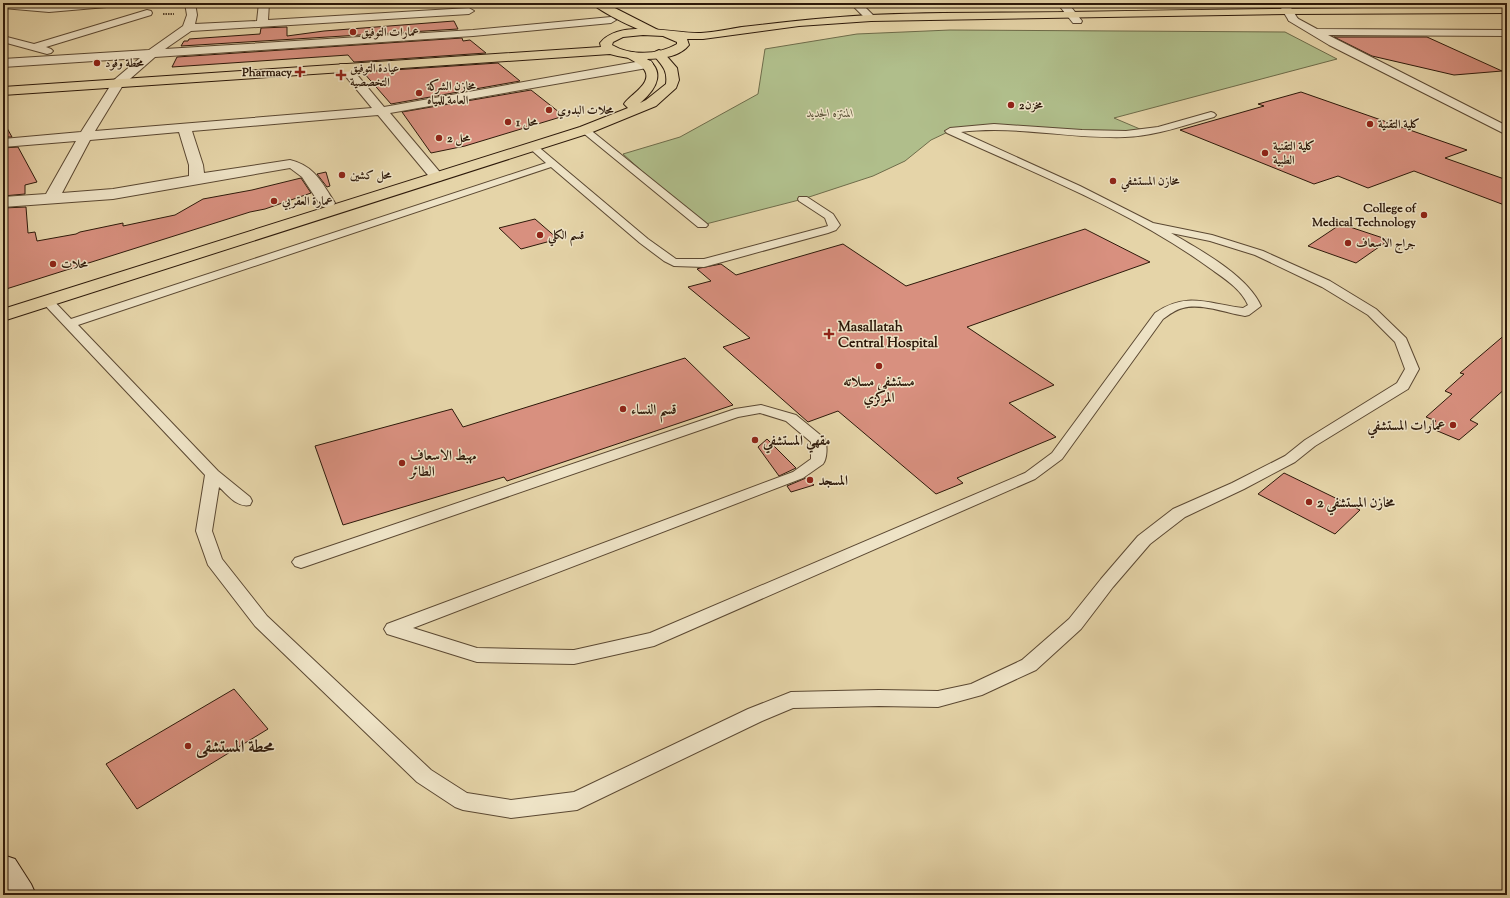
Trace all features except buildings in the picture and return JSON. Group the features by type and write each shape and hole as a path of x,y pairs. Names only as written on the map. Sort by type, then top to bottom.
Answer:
{"main road":[{"path":"597,3 654,32"},
{"path":"1049,15 1062,3 1093,14"},
{"path":"1235,13 1266,3"},
{"path":"1296,3 1318,8 1350,12"},
{"path":"586,6 611,20 620,28 623,34"},
{"path":"631,55 659,54 678,49 768,34 858,25 1288,11 1350,12 1507,10"},
{"path":"609,47 614,37 623,34 654,32 676,36 703,36 799,23 870,18 1049,15 1074,18 1093,14 1288,11 1507,17"},
{"path":"676,36 682,40 683,45 678,49"},
{"path":"3,87 344,67 609,47"},
{"path":"3,91 120,81 609,47 631,55 646,64 652,72 653,79 648,89 626,106 529,144"},
{"path":"3,306 45,298 529,144 585,130 651,103 672,86 674,74 669,64 659,54"},
{"path":"3,315 45,298 327,203 434,174"}],"street":[{"path":"18,17 49,9 118,3"},
{"path":"188,28 192,15 190,3"},
{"path":"262,22 264,3"},
{"path":"855,3 870,18"},
{"path":"1062,3 1074,18"},
{"path":"3,5 49,9"},
{"path":"1288,11 1313,32 1507,131"},
{"path":"35,47 147,13"},
{"path":"51,199 86,135 120,81 151,54 188,28 309,20 470,18 611,20"},
{"path":"3,63 303,43 470,18"},
{"path":"303,43 309,20"},
{"path":"1313,32 1507,33"},
{"path":"3,39 35,47 69,59"},
{"path":"3,143 382,111 646,64"},
{"path":"344,67 434,174"},
{"path":"184,127 196,165 198,178"},
{"path":"3,202 113,194 163,186 198,178 290,164 297,165 305,170 327,203"},
{"path":"3,870 19,895"}],"lane":[{"path":"301,562 735,413 761,408 791,418 819,441 818,461 798,475 393,629 477,655 574,657 654,639 1030,476 1057,456 1159,316 1165,310 1186,303 1205,303 1245,312 1255,306 1253,301 1241,287 1207,260 1150,226 1084,192 950,131 969,127 1125,134 1147,132 1211,115"},
{"path":"585,130 702,225"},
{"path":"529,144 644,241 674,262 704,263 832,228 834,224 829,216 802,199"},
{"path":"69,324 551,164"},
{"path":"213,474 204,531 214,561 261,621 424,776 463,801 511,809 578,801 754,715 791,700 879,698 938,699 974,690 1029,665 1075,624 1107,583 1144,540 1173,518 1290,459 1310,443 1369,408 1402,386 1412,369 1401,341 1372,312 1326,284 1259,252 1212,238 1150,226"},
{"path":"45,298 213,474 244,501"}],"green space":[{"name":"المنتزه الجديد","path":"950,30 1285,32 1337,59 1114,118 1147,132 998,128 950,131 931,140 905,161 873,176 803,199 702,225 623,154 680,137 758,94 765,49 857,34"}],"place":[{"name":"عمارات التوفيق","path":"353,32"},
{"name":"محطة وقود","path":"97,63"},
{"name":"Pharmacy","path":"300,72"},
{"name":"عيادة التوفيق التخصصية","path":"341,75"},
{"name":"مخازن الشركة العامة للمياه","path":"419,93"},
{"name":"مخزن2","path":"1011,105"},
{"name":"محلات البدوي","path":"549,110"},
{"name":"محل 1","path":"508,122"},
{"name":"كلية التقنية","path":"1370,124"},
{"name":"محل 2","path":"439,138"},
{"name":"كلية التقنية الطبية","path":"1265,153"},
{"name":"محل كشين","path":"342,175"},
{"name":"مخازن المستشفي","path":"1113,181"},
{"name":"عمارة العقربي","path":"274,201"},
{"name":"College of Medical Technology","path":"1424,215"},
{"name":"قسم الكلي","path":"540,235"},
{"name":"جراج الاسعاف","path":"1348,243"},
{"name":"محلات","path":"53,264"},
{"name":"Masallatah Central Hospital","path":"829,334"},
{"name":"مستشفي مسلاته المركزي","path":"879,366"},
{"name":"قسم النساء","path":"623,409"},
{"name":"عمارات المستشفي","path":"1453,425"},
{"name":"مقهي المستشفي","path":"755,440"},
{"name":"مهبط الاسعاف الطائر","path":"402,463"},
{"name":"المسجد","path":"810,480"},
{"name":"مخازن المستشفي 2","path":"1309,502"},
{"name":"محطة المستشقى","path":"188,746"}]}
